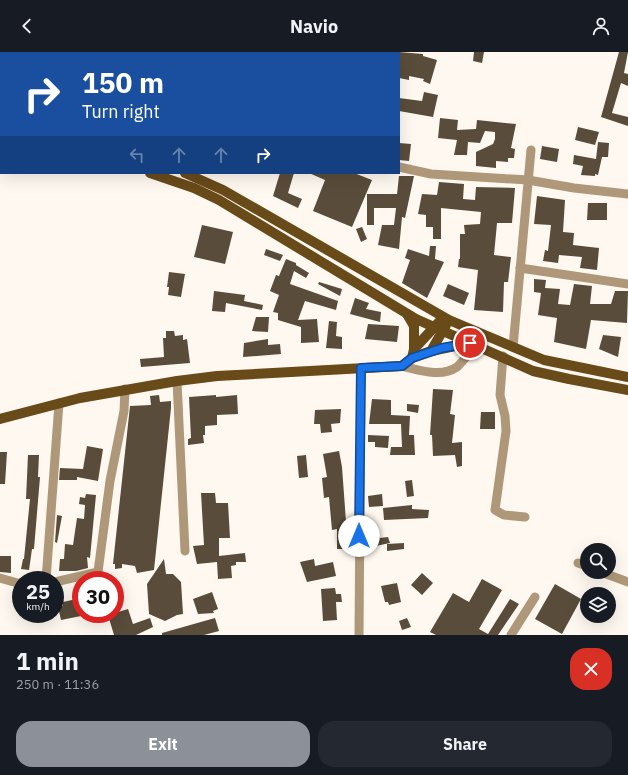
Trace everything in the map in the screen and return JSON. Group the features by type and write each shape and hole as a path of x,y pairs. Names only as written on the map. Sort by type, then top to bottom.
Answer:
{"main road":[{"path":"153,174 194,188 219,200 407,314 439,329 533,370 569,379 628,390"},
{"path":"187,174 223,190 446,318 544,360 628,378"},
{"path":"407,314 414,326 413,353"},
{"path":"431,351 439,329 446,318"},
{"path":"0,419 59,403 125,389 177,381 217,376 402,366 413,353 439,329"},
{"path":"413,353 473,344"}],"street":[{"path":"513,347 531,150"},
{"path":"400,167 431,174 528,180 574,188 628,194"},
{"path":"520,268 628,284"},
{"path":"402,366 427,372 444,372 457,366 473,344"},
{"path":"503,356 500,395 506,416 506,431 495,510 504,515 525,517"},
{"path":"359,635 361,368"},
{"path":"177,381 185,551"},
{"path":"64,580 98,572 110,481 124,411 125,389"},
{"path":"47,571 59,403"},
{"path":"0,578 12,581"},
{"path":"616,578 628,582"},
{"path":"511,635 536,597"}],"building":[{"path":"400,52 423,54 423,56 437,60 430,84 423,81 424,79 409,76 409,80 400,78"},
{"path":"474,52 484,52 482,63 473,61"},
{"path":"619,52 628,52 624,73 628,74 628,86 621,83 612,113 628,117 628,126 601,117"},
{"path":"424,92 438,95 433,117 400,111 400,98 422,101"},
{"path":"440,118 458,120 457,130 476,129 477,120 516,124 511,148 515,149 514,158 508,158 508,162 496,161 496,168 476,166 476,152 493,144 495,139 495,132 485,131 480,143 468,142 467,155 454,155 457,140 438,138"},
{"path":"578,127 599,132 595,145 575,140"},
{"path":"598,142 609,143 608,157 602,157 598,175 581,175 583,166 573,164 574,155 596,159"},
{"path":"400,143 411,144 409,161 400,160"},
{"path":"542,146 559,149 557,162 540,159"},
{"path":"280,174 294,174 288,193 302,199 298,208 273,196"},
{"path":"311,174 357,174 372,180 352,227 313,211 325,180"},
{"path":"399,176 414,176 405,218 402,217 399,249 378,245 382,225 394,225 396,208 374,208 374,225 367,225 367,194 397,194"},
{"path":"439,182 464,184 463,199 475,200 476,187 515,188 512,223 497,223 494,255 511,257 508,282 504,282 503,312 474,310 478,270 458,267 460,259 460,234 465,234 464,225 480,224 481,212 441,208 441,239 433,239 433,227 426,227 426,215 418,214 422,194 437,195"},
{"path":"537,196 565,200 563,232 574,233 573,245 599,248 597,270 580,268 582,257 559,255 558,263 543,261 545,250 548,251 551,225 534,224"},
{"path":"588,203 607,203 607,220 587,220"},
{"path":"202,225 233,232 225,264 194,257"},
{"path":"362,227 367,239 361,242 356,229"},
{"path":"430,246 436,246 435,259 444,262 427,298 402,283 410,260 405,258 408,249 429,256"},
{"path":"266,249 283,255 280,261 264,255"},
{"path":"286,259 296,263 296,265 309,273 306,278 294,271 290,284 338,301 336,310 305,301 298,320 317,319 319,342 301,343 301,327 278,320 278,313 273,312 279,295 270,291 276,275 279,276"},
{"path":"169,272 185,274 181,297 168,295 169,287 167,287"},
{"path":"534,279 546,280 545,288 560,289 558,304 570,305 574,284 592,286 590,304 611,304 615,291 628,291 627,323 591,320 586,349 554,342 557,318 538,315 541,293 534,292"},
{"path":"319,282 342,289 340,296 318,284"},
{"path":"448,284 469,293 464,305 443,296"},
{"path":"214,291 245,295 244,301 263,305 262,310 226,303 225,312 212,311"},
{"path":"355,298 369,303 366,309 381,312 380,322 350,314"},
{"path":"256,317 269,317 268,332 252,331"},
{"path":"329,321 337,322 336,336 342,337 342,349 326,348"},
{"path":"368,324 399,326 397,342 365,339"},
{"path":"166,331 174,331 175,336 183,335 183,340 187,339 190,363 141,367 140,359 164,357 163,338 166,338"},
{"path":"603,335 621,337 618,357 599,349"},
{"path":"268,339 268,345 280,344 281,354 243,357 244,343"},
{"path":"433,389 453,390 450,414 455,415 452,443 462,442 462,466 457,467 455,455 433,456 432,435 430,435"},
{"path":"159,395 160,402 171,401 171,408 154,570 137,573 135,566 122,564 122,568 115,569 115,564 113,564 130,406 151,405 150,396"},
{"path":"216,395 216,397 237,395 238,414 217,415 217,425 205,426 205,435 203,435 204,443 188,445 188,439 191,438 189,397"},
{"path":"372,399 391,400 391,415 410,416 409,435 414,435 415,455 390,455 391,447 402,447 401,424 369,424"},
{"path":"407,404 419,405 418,413 407,411"},
{"path":"341,409 340,423 331,424 332,432 321,433 320,424 314,424 315,410"},
{"path":"481,412 495,412 495,429 480,429"},
{"path":"368,435 389,436 388,448 375,447 375,442 368,442"},
{"path":"87,446 103,449 98,481 77,477 77,480 59,480 60,468 83,469"},
{"path":"339,451 342,467 348,549 337,549 337,529 332,530 329,497 324,498 322,478 327,477 323,454"},
{"path":"0,452 7,452 5,484 0,484"},
{"path":"28,455 39,455 38,477 40,477 34,549 32,549 29,570 21,569 24,559 30,499 26,499"},
{"path":"306,455 308,477 299,478 297,456"},
{"path":"412,480 414,496 407,497 405,481"},
{"path":"201,493 215,493 216,503 228,503 230,538 219,538 219,556 245,553 246,562 236,562 236,565 231,566 232,578 218,579 217,562 197,564 193,546 204,545"},
{"path":"86,494 96,495 90,558 87,557 88,568 76,571 59,571 60,559 64,559 65,544 73,545 77,518 84,519 85,505 79,504 80,497 85,498"},
{"path":"382,494 383,506 369,507 368,496"},
{"path":"412,505 412,509 429,510 428,518 384,520 383,508"},
{"path":"57,515 62,516 57,543 55,542"},
{"path":"379,536 380,538 388,537 390,543 371,547 369,539"},
{"path":"404,543 404,549 387,551 387,544"},
{"path":"0,556 11,556 11,573 0,572"},
{"path":"164,559 166,574 173,574 181,582 183,614 177,615 165,621 149,614 147,584"},
{"path":"314,559 315,566 333,562 336,576 307,582 300,562"},
{"path":"422,573 433,583 422,595 411,585"},
{"path":"482,579 502,590 479,629 488,634 510,599 519,604 498,635 436,635 430,632 453,593 469,602"},
{"path":"397,583 401,602 389,605 388,602 385,602 381,586"},
{"path":"555,584 580,598 562,634 535,619"},
{"path":"335,588 336,594 341,594 342,602 336,602 337,620 323,621 321,589"},
{"path":"212,592 218,609 213,611 214,613 198,614 193,599"},
{"path":"72,600 72,618 64,619 64,602"},
{"path":"128,609 133,624 150,618 153,627 136,635 114,635 110,623 124,623 124,610"},
{"path":"215,618 219,631 204,635 162,635 162,633"},
{"path":"407,618 411,627 402,630 399,621"}],"route":[{"path":"359,536 361,368 402,366 412,358 442,348 470,343"}]}
